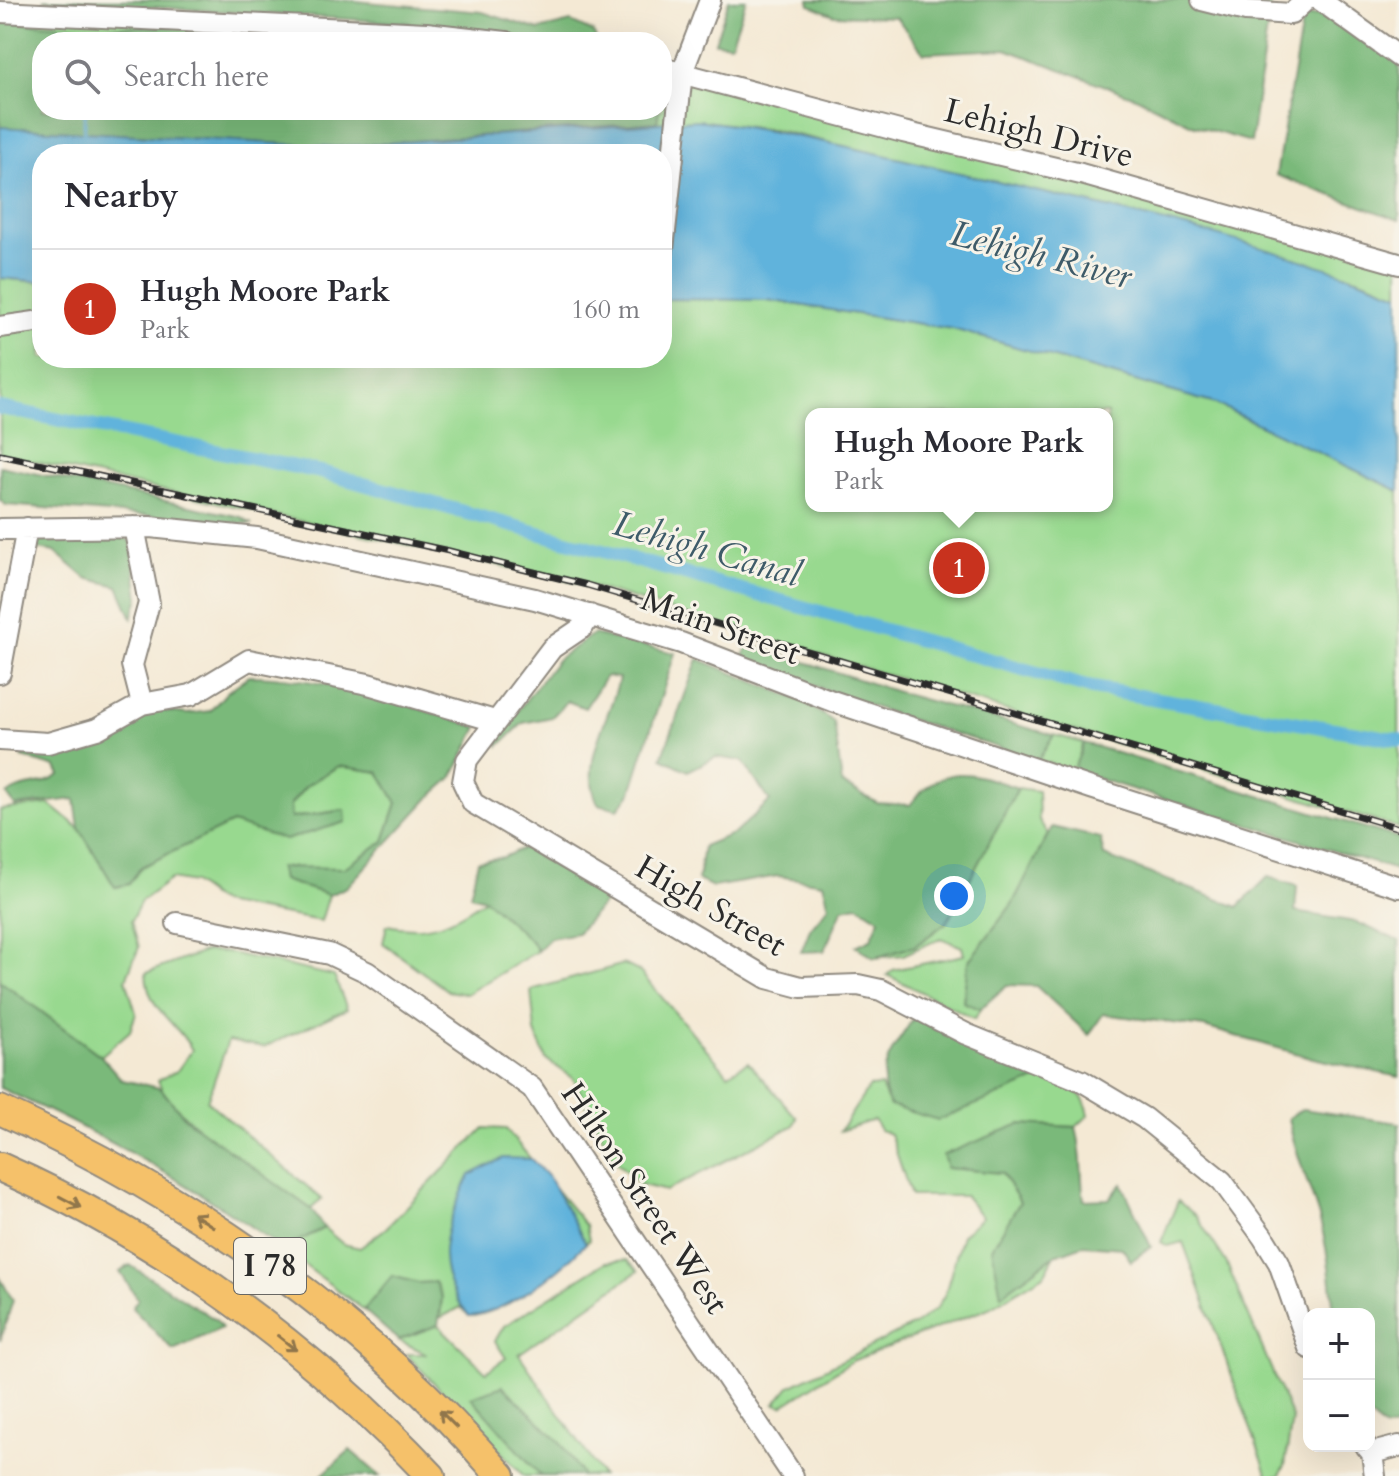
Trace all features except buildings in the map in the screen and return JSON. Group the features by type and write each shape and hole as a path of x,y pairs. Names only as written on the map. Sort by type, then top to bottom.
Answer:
{"highway":[{"name":"I 78","path":"0,1110 141,1182 261,1260 376,1349 501,1476"},
{"name":"I 78","path":"0,1167 140,1239 221,1293 334,1382 431,1476"}],"street":[{"path":"672,162 679,94 672,70 710,0"},
{"path":"1202,0 1246,11 1291,14 1306,0"},
{"path":"1320,0 1399,57"},
{"path":"0,12 406,32"},
{"name":"Lehigh Drive","path":"672,70 903,132 1081,174 1399,264"},
{"path":"0,327 32,322"},
{"path":"134,527 149,603 132,665 142,704"},
{"name":"Main Street","path":"0,529 134,527 257,538 535,599 681,643 832,701 1076,784 1399,887"},
{"path":"0,673 27,528"},
{"name":"High Street","path":"590,615 583,627 552,648 495,721 463,771 466,793 473,803 767,978 801,987 858,985 881,990 966,1034 1082,1081 1176,1141 1222,1181 1279,1263 1303,1331"},
{"path":"0,740 48,743 97,729 142,704 191,695 231,667 249,660 368,684 495,721"},
{"name":"Hilton Street West","path":"177,923 329,954 367,972 532,1088 793,1476"},
{"path":"1375,1449 1399,1446"},
{"path":"1369,1452 1375,1476"}],"green space":[{"path":"43,0 343,0 482,12 539,30 571,22 593,32 32,32 32,120 657,122 375,144 286,144 0,127 0,22 93,27 411,23"},
{"path":"729,0 746,0 731,44 715,42"},
{"path":"809,0 1271,0 1251,142 1192,125 1138,98 1006,49 924,53 896,17 834,15 810,5"},
{"path":"0,12 205,23 128,32 32,32 32,120 672,120 672,71 1399,264 1399,294 1361,279 1138,215 780,131 697,120 376,144 286,144 0,127"},
{"path":"1318,15 1399,46 1399,220 1276,175 1303,17"},
{"path":"0,278 32,281 32,368 672,368 672,299 767,300 953,329 1216,404 1399,491 1399,828 587,585 0,454"},
{"path":"0,466 241,517 252,524 6,505 0,500"},
{"path":"118,536 131,541 139,598 132,618 118,586 86,578 55,552 32,548 35,537"},
{"path":"593,634 675,653 630,795 618,809 598,804 592,772 598,740 619,678 606,676 585,708 567,701 552,717 523,723 499,746 497,737 558,659"},
{"path":"749,644 907,695 1054,735 1038,760 902,717 742,660"},
{"path":"698,659 802,701 834,722 842,784 877,803 910,805 935,781 960,774 1018,788 947,922 915,946 874,958 856,946 871,939 880,919 858,905 843,908 824,951 801,952 810,929 829,906 823,883 778,876 713,887 698,880 703,846 735,833 770,801 742,761 716,757 688,771 662,758"},
{"path":"249,676 308,681 336,687 478,727 452,778 428,799 347,887 329,895 282,880 279,867 344,868 384,841 397,803 379,772 338,766 306,786 290,805 291,818 345,810 346,822 285,840 232,823 141,867 129,884 115,887 79,828 75,799 15,806 7,795 60,775 56,767 22,757 26,751 128,723 156,710 187,714 210,711 227,692"},
{"path":"1054,735 1084,743 1073,771 1038,760"},
{"path":"1084,743 1399,838 1399,871 1073,771"},
{"path":"339,766 379,772 397,803 384,841 344,868 282,880 329,895 321,921 220,903 193,883 171,879 141,901 131,921 139,947 126,979 136,1013 130,1031 101,1056 0,981 0,810 49,804 79,828 116,887 129,884 141,867 232,823 285,840 345,822 345,810 290,818 290,805 306,786"},
{"path":"1018,788 1038,791 1039,820 1048,834 1013,903 968,962 963,1001 980,1009 975,1019 887,975 893,970 964,955 962,947 941,938 903,955 874,958 915,946 947,922"},
{"path":"1052,827 1100,838 1104,856 1238,907 1268,877 1297,886 1295,912 1356,922 1399,941 1399,1077 1313,1058 1204,1027 1103,1014 1089,1035 1036,986 1007,985 980,1009 963,1002 968,962 1013,903"},
{"path":"523,848 608,898 577,933 550,938 537,951 532,942 485,899 470,895 478,861 504,857"},
{"path":"485,899 532,942 537,951 466,994 448,991 383,943 387,925 415,928 439,924"},
{"path":"206,951 226,952 334,976 347,1009 264,1047 228,1041 207,1101 322,1199 311,1209 202,1131 166,1095 158,1080 177,1071 192,1050 157,1006 146,973"},
{"path":"624,964 640,972 728,1074 748,1062 797,1118 793,1126 666,1191 639,1184 613,1158 573,1078 546,1059 535,1032 531,990"},
{"path":"0,981 101,1056 122,1080 160,1088 186,1119 311,1209 324,1228 283,1249 146,1161 0,1088"},
{"path":"914,1017 971,1048 1026,1068 1036,1080 938,1120 890,1106 885,1092 885,1069 893,1049"},
{"path":"1026,1068 1074,1089 1086,1104 1089,1115 1076,1127 1020,1124 947,1168 1002,1173 1020,1202 993,1248 1002,1294 1055,1255 1044,1275 989,1308 852,1361 782,1406 775,1404 790,1386 914,1325 936,1309 945,1294 962,1235 982,1217 965,1196 911,1196 890,1134 880,1130 874,1120 840,1131 869,1087 881,1086 890,1106 1036,1080"},
{"path":"1302,1109 1399,1123 1399,1428 1385,1429 1375,1421 1375,1308 1333,1308 1321,1226 1288,1118"},
{"path":"1020,1124 1076,1127 1084,1200 1109,1199 1122,1184 1151,1247 1131,1261 1122,1248 1083,1245 1055,1255 1001,1295 992,1248 1020,1202 1002,1173 947,1168 943,1155"},
{"path":"484,1128 506,1129 586,1226 589,1240 565,1263 517,1298 484,1313 469,1316 461,1307 440,1318 442,1297 435,1282 418,1283 392,1276 364,1310 283,1249 324,1228 343,1244 360,1248 386,1228"},
{"path":"1178,1201 1196,1216 1226,1262 1292,1418 1285,1466 1279,1476 1268,1476 1183,1242 1168,1246 1161,1242"},
{"path":"627,1260 638,1271 519,1354 602,1476 583,1476 559,1441 472,1397 541,1476 524,1476 406,1354 427,1354 398,1340 438,1325 486,1372 506,1358 495,1341 504,1326 606,1262"},
{"path":"130,1265 216,1320 222,1328 173,1350 132,1308 138,1299 120,1272"},
{"path":"392,1276 418,1283 435,1282 442,1297 438,1325 398,1340 364,1310"},
{"path":"0,1278 13,1300 0,1341"},
{"path":"503,1386 559,1441 583,1476 541,1476 471,1397"},
{"path":"350,1450 380,1476 321,1476"}],"water":[{"name":"Lehigh River","path":"697,120 859,149 1163,221 1306,261 1399,294 1399,491 1216,404 953,329 767,300 672,299 672,144 376,144"},
{"path":"0,127 286,144 32,144 32,281 0,278"},
{"path":"503,1158 531,1159 549,1178 586,1243 562,1266 516,1299 499,1308 469,1316 448,1280 444,1246 453,1212 470,1175"}],"waterway":[{"path":"84,136 85,120"},
{"name":"Lehigh Canal","path":"0,408 321,472 1087,687 1399,740"}],"railway":[{"path":"0,455 449,551 587,585 1399,828"}],"place":[{"name":"Hugh Moore Park","path":"959,568"}]}
